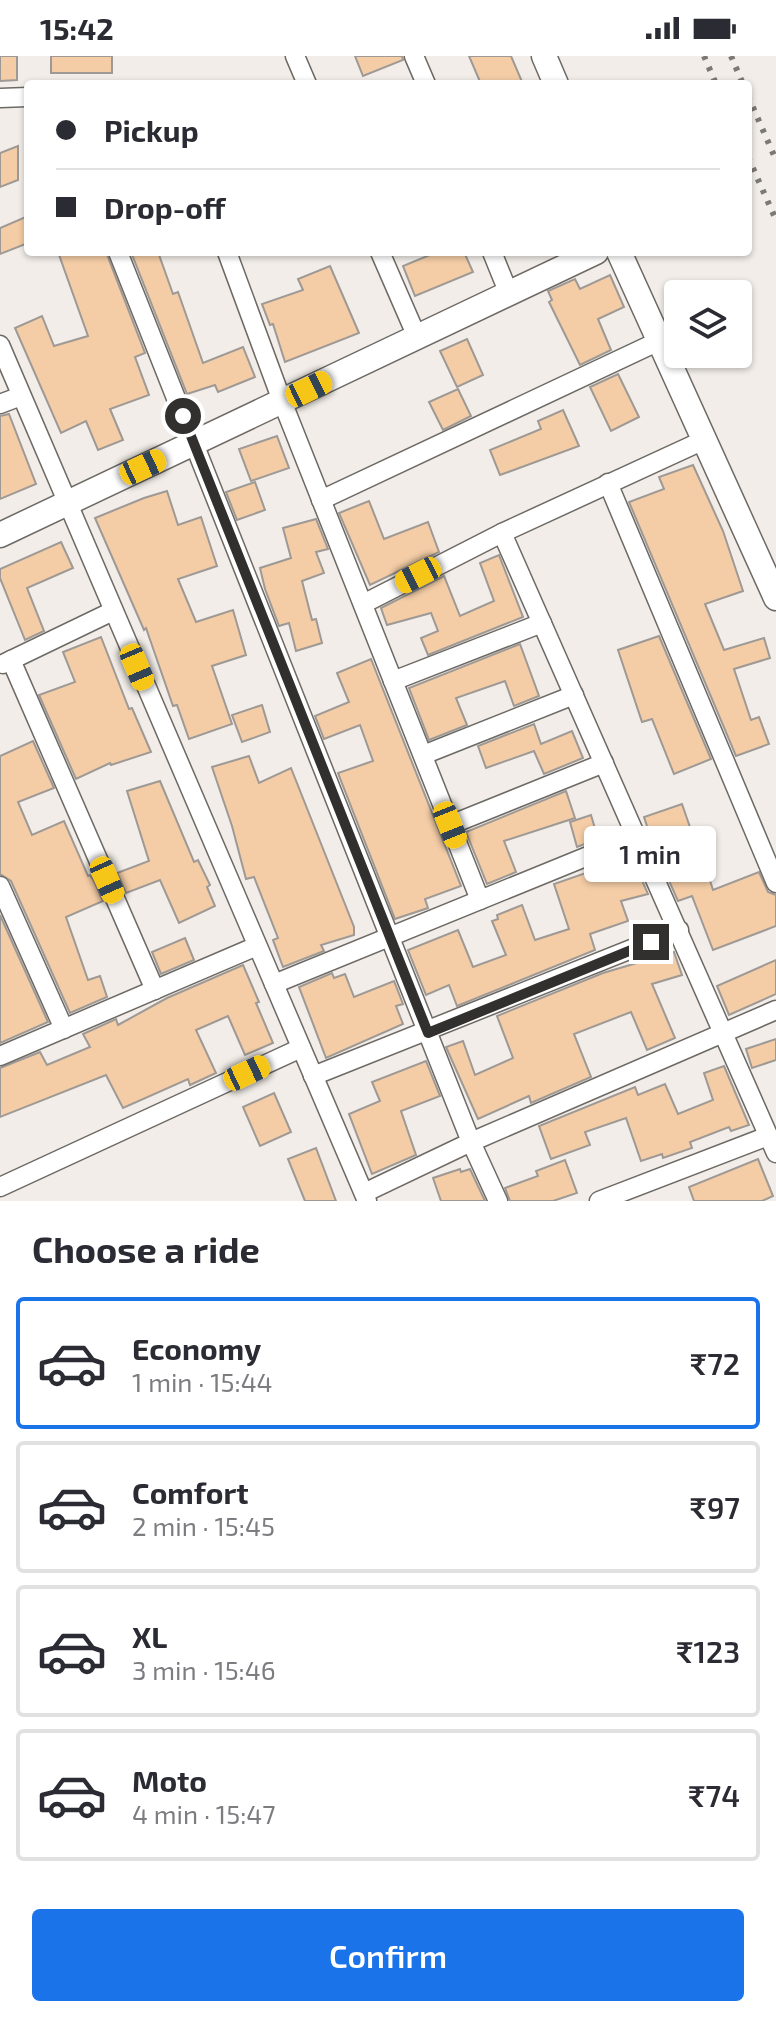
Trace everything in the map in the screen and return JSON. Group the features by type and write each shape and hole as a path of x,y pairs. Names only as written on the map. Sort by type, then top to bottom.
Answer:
{"street":[{"path":"295,56 305,80"},
{"path":"414,56 424,80"},
{"path":"544,56 554,80"},
{"path":"0,98 24,97"},
{"path":"120,256 471,1142 498,1201"},
{"path":"228,256 282,401 480,900"},
{"path":"382,256 417,337"},
{"path":"494,256 509,294"},
{"path":"0,535 588,256"},
{"path":"621,256 776,598"},
{"path":"321,500 659,341"},
{"path":"0,345 365,1197 471,1142 776,1010"},
{"path":"0,404 21,396"},
{"path":"363,604 502,533 704,440"},
{"path":"608,483 776,883"},
{"path":"502,533 772,1144 599,1201"},
{"path":"113,611 5,662 155,990"},
{"path":"393,681 542,623"},
{"path":"423,755 574,695"},
{"path":"450,825 604,763"},
{"path":"274,984 637,836"},
{"path":"0,886 64,1029"},
{"path":"313,1076 428,1033 679,930"},
{"path":"0,1056 257,946"},
{"path":"4,1201 0,1190 301,1048"}],"building":[{"path":"0,56 17,56 17,80 0,81"},
{"path":"51,56 112,56 112,73 51,73"},
{"path":"355,56 402,56 403,60 363,76"},
{"path":"469,56 511,56 521,80 479,80"},
{"path":"18,146 18,180 0,187 0,153"},
{"path":"24,218 24,245 0,254 0,228"},
{"path":"59,256 108,256 145,353 135,357 149,395 110,409 123,440 98,450 86,421 61,433 15,328 42,316 54,346 88,336"},
{"path":"133,256 159,256 173,294 178,292 203,363 243,347 255,377 218,392 215,385 187,394"},
{"path":"427,256 466,256 473,272 415,296 403,266"},
{"path":"330,266 359,333 285,362 273,324 270,325 262,304 303,290 298,279"},
{"path":"610,275 624,307 598,319 611,350 580,365 549,302 552,300 548,291 575,279 580,289"},
{"path":"467,339 483,375 457,387 440,351"},
{"path":"618,374 639,417 611,431 590,387"},
{"path":"458,389 471,416 443,430 429,402"},
{"path":"563,410 579,446 500,475 490,450 541,429 538,421"},
{"path":"9,414 36,484 0,499 0,416"},
{"path":"277,436 289,468 251,481 239,449"},
{"path":"693,465 723,531 743,591 705,604 724,650 764,638 770,658 734,669 751,720 759,717 769,744 736,756 629,502 664,489 659,477"},
{"path":"255,482 265,510 237,520 226,492"},
{"path":"167,491 178,525 201,517 217,566 178,579 196,622 233,610 246,655 212,666 232,724 189,739 177,705 173,706 146,628 144,630 95,518"},
{"path":"369,501 384,539 428,522 439,552 370,585 339,513"},
{"path":"316,519 328,549 316,552 324,573 302,581 312,620 316,619 322,643 296,651 289,623 279,626 260,568 291,558 283,528"},
{"path":"61,542 73,568 27,588 44,631 25,640 0,578 0,569"},
{"path":"499,555 523,617 428,655 421,638 438,631 431,613 387,625 381,608 444,576 460,616 494,601 480,563"},
{"path":"659,636 711,759 674,774 652,719 642,722 618,650"},
{"path":"101,637 129,709 132,708 151,752 110,763 76,779 39,695 75,682 63,652"},
{"path":"520,644 539,696 514,706 505,681 456,698 467,725 429,740 409,688"},
{"path":"371,659 461,886 425,899 428,908 395,919 338,773 373,761 360,725 324,739 315,716 349,702 337,673"},
{"path":"262,705 270,732 242,742 232,715"},
{"path":"534,724 541,744 572,731 583,758 544,774 534,751 486,768 478,746"},
{"path":"33,741 54,788 18,802 32,835 64,821 88,876 94,881 103,901 66,917 88,980 100,976 107,997 70,1013 11,881 0,874 0,756"},
{"path":"249,756 259,783 291,768 354,927 354,935 321,945 324,951 283,967 273,940 278,938 254,877 246,879 212,767"},
{"path":"160,781 194,862 198,860 210,885 207,887 215,906 179,923 160,880 126,893 117,873 149,861 127,791"},
{"path":"566,791 575,818 504,841 516,872 487,884 466,832"},
{"path":"682,804 713,890 759,872 768,892 776,895 776,926 713,950 692,896 678,901 644,817"},
{"path":"591,815 598,839 577,847 570,822"},
{"path":"630,853 648,894 621,901 628,921 590,934 595,950 457,1006 449,985 426,995 408,950 458,930 473,967 506,955 492,921 498,919 497,915 522,905 535,940 569,929 554,884"},
{"path":"0,915 48,1022 0,1043"},
{"path":"185,938 194,960 161,974 152,952"},
{"path":"674,952 682,975 652,984 675,1038 647,1050 631,1012 574,1034 591,1077 531,1103 529,1096 478,1119 446,1047 463,1041 475,1075 513,1058 497,1016 603,973"},
{"path":"776,960 776,994 729,1015 717,986"},
{"path":"243,965 273,1043 245,1055 228,1016 196,1030 216,1073 190,1085 188,1079 123,1108 106,1075 0,1117 0,1068 40,1052 47,1065 90,1047 83,1034 116,1019 118,1025 167,998"},
{"path":"332,973 334,978 345,974 354,997 394,981 403,1004 396,1006 403,1024 326,1058 299,987"},
{"path":"776,1039 776,1060 752,1068 746,1049"},
{"path":"426,1061 440,1096 401,1111 416,1155 372,1174 349,1114 380,1101 372,1082"},
{"path":"724,1066 749,1125 731,1131 729,1127 690,1142 692,1148 663,1158 662,1154 641,1161 626,1118 585,1132 590,1145 551,1159 539,1126 635,1087 638,1095 665,1084 678,1114 713,1100 704,1073"},
{"path":"274,1093 291,1132 260,1146 243,1107"},
{"path":"316,1148 336,1201 305,1201 288,1159"},
{"path":"758,1159 773,1196 762,1201 694,1201 689,1187"},
{"path":"565,1160 577,1193 553,1201 510,1201 505,1188 538,1176 536,1171"},
{"path":"460,1169 461,1172 470,1169 485,1201 441,1201 433,1178"}],"railway":[{"path":"704,56 714,80"},
{"path":"731,56 741,80"},
{"path":"752,105 776,160"},
{"path":"752,166 776,220"}],"route":[{"path":"183,416 428,1033 651,942"}]}
